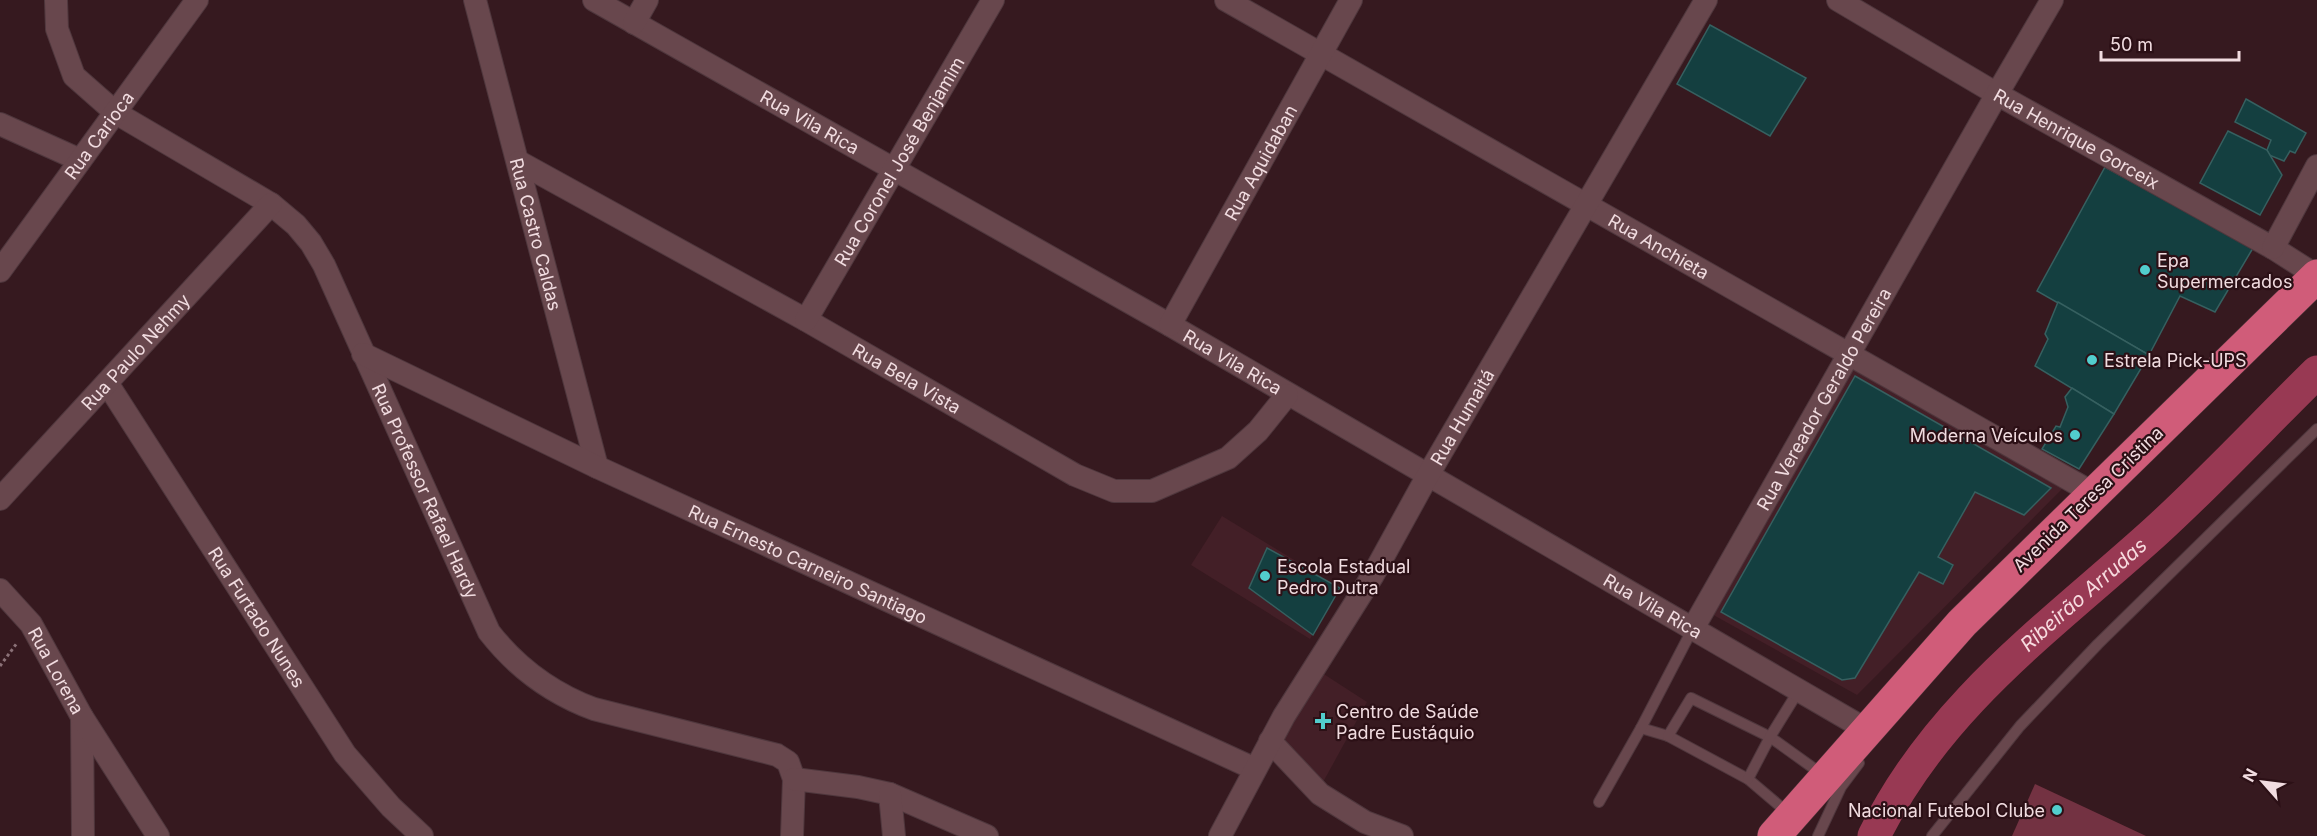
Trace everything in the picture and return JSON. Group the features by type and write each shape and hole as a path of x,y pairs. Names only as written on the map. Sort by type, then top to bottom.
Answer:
{"highway":[{"name":"Avenida Teresa Cristina","path":"1782,825 1824,776 1871,739 1962,623 2317,276"}],"street":[{"name":"Rua Professor Rafael Hardy","path":"56,0 57,29 74,76 116,113 271,204 296,225 311,243 324,265 489,632 502,649 534,678 571,700 594,709 777,754 788,762 794,779"},
{"name":"Rua Carioca","path":"0,271 197,0"},
{"name":"Rua Castro Caldas","path":"476,0 597,467"},
{"name":"Rua Vila Rica","path":"594,0 1170,325 1692,630 1799,690 1871,739"},
{"path":"634,23 647,0"},
{"name":"Rua Coronel José Benjamim","path":"806,320 993,0"},
{"name":"Rua Anchieta","path":"1226,0 2093,493"},
{"name":"Rua Aquidaban","path":"1170,325 1351,0"},
{"name":"Rua Humaitá","path":"1220,836 1270,741 1373,575 1428,475 1706,0"},
{"name":"Rua Henrique Gorceix","path":"1838,0 1996,94 2272,248 2317,276"},
{"name":"Rua Vereador Geraldo Pereira","path":"1692,630 1996,94 2052,0"},
{"path":"0,124 80,160"},
{"name":"Rua Bela Vista","path":"519,162 806,320 1075,475 1114,491 1152,491 1228,458 1258,431 1287,394"},
{"path":"2272,248 2317,166"},
{"name":"Rua Paulo Nehmy","path":"0,499 271,204"},
{"name":"Rua Ernesto Carneiro Santiago","path":"363,354 597,467 1255,768"},
{"name":"Rua Furtado Nunes","path":"107,383 345,754 391,807 422,836"},
{"name":"Rua Lorena","path":"0,590 31,624 82,717 83,836"},
{"path":"82,717 158,836"},
{"path":"1270,741 1320,794 1365,822 1402,836"},
{"path":"792,836 794,779 858,787 890,794 987,836"},
{"path":"890,794 894,836"}],"lane":[{"path":"1932,836 2020,726 2043,701 2317,429"},
{"name":"Rua Vereador Geraldo Pereira","path":"1599,802 1692,630"},
{"path":"1748,779 1799,690"},
{"path":"1668,736 1691,699 1770,737 1824,776"},
{"path":"1641,728 1668,736 1748,779 1782,825"},
{"path":"1818,836 1841,787 1871,739"}],"path":[{"path":"0,666 31,624"}],"shaded area":[{"path":"1848,367 2071,480 1857,695 1708,612"},
{"name":"Escola Estadual Pedro Dutra","path":"1222,516 1340,588 1310,639 1191,565"},
{"name":"Centro de Saúde Padre Eustáquio","path":"1319,671 1367,702 1322,784 1279,740"},
{"name":"Nacional Futebol Clube","path":"2035,784 2146,836 2012,836"}],"building":[{"path":"1710,25 1806,78 1770,136 1677,84"},
{"path":"2246,99 2306,133 2295,153 2290,151 2284,161 2269,155 2267,150 2271,140 2235,122"},
{"path":"2228,131 2267,150 2282,175 2260,215 2200,183"},
{"name":"Epa Supermercados","path":"2105,167 2253,248 2215,312 2180,296 2149,355 2037,291"},
{"name":"Estrela Pick-UPS","path":"2058,302 2149,355 2114,414 2035,366 2048,339 2045,334"},
{"path":"1855,376 2051,488 2024,515 1975,492 1938,557 1953,565 1943,584 1919,572 1855,678 1842,680 1721,612"},
{"name":"Moderna Veículos","path":"2072,388 2114,414 2079,469 2042,449 2056,426 2060,427 2068,407 2065,397"},
{"name":"Escola Estadual Pedro Dutra","path":"1267,548 1340,588 1313,635 1249,588"}],"waterway":[{"name":"Ribeirão Arrudas","path":"1874,836 1900,789 1963,707 2037,635 2176,513 2317,372"}],"place":[{"name":"Epa Supermercados","path":"2145,270"},
{"name":"Estrela Pick-UPS","path":"2092,360"},
{"name":"Moderna Veículos","path":"2075,435"},
{"name":"Escola Estadual Pedro Dutra","path":"1265,576"},
{"name":"Centro de Saúde Padre Eustáquio","path":"1323,721"},
{"name":"Nacional Futebol Clube","path":"2057,810"}]}
